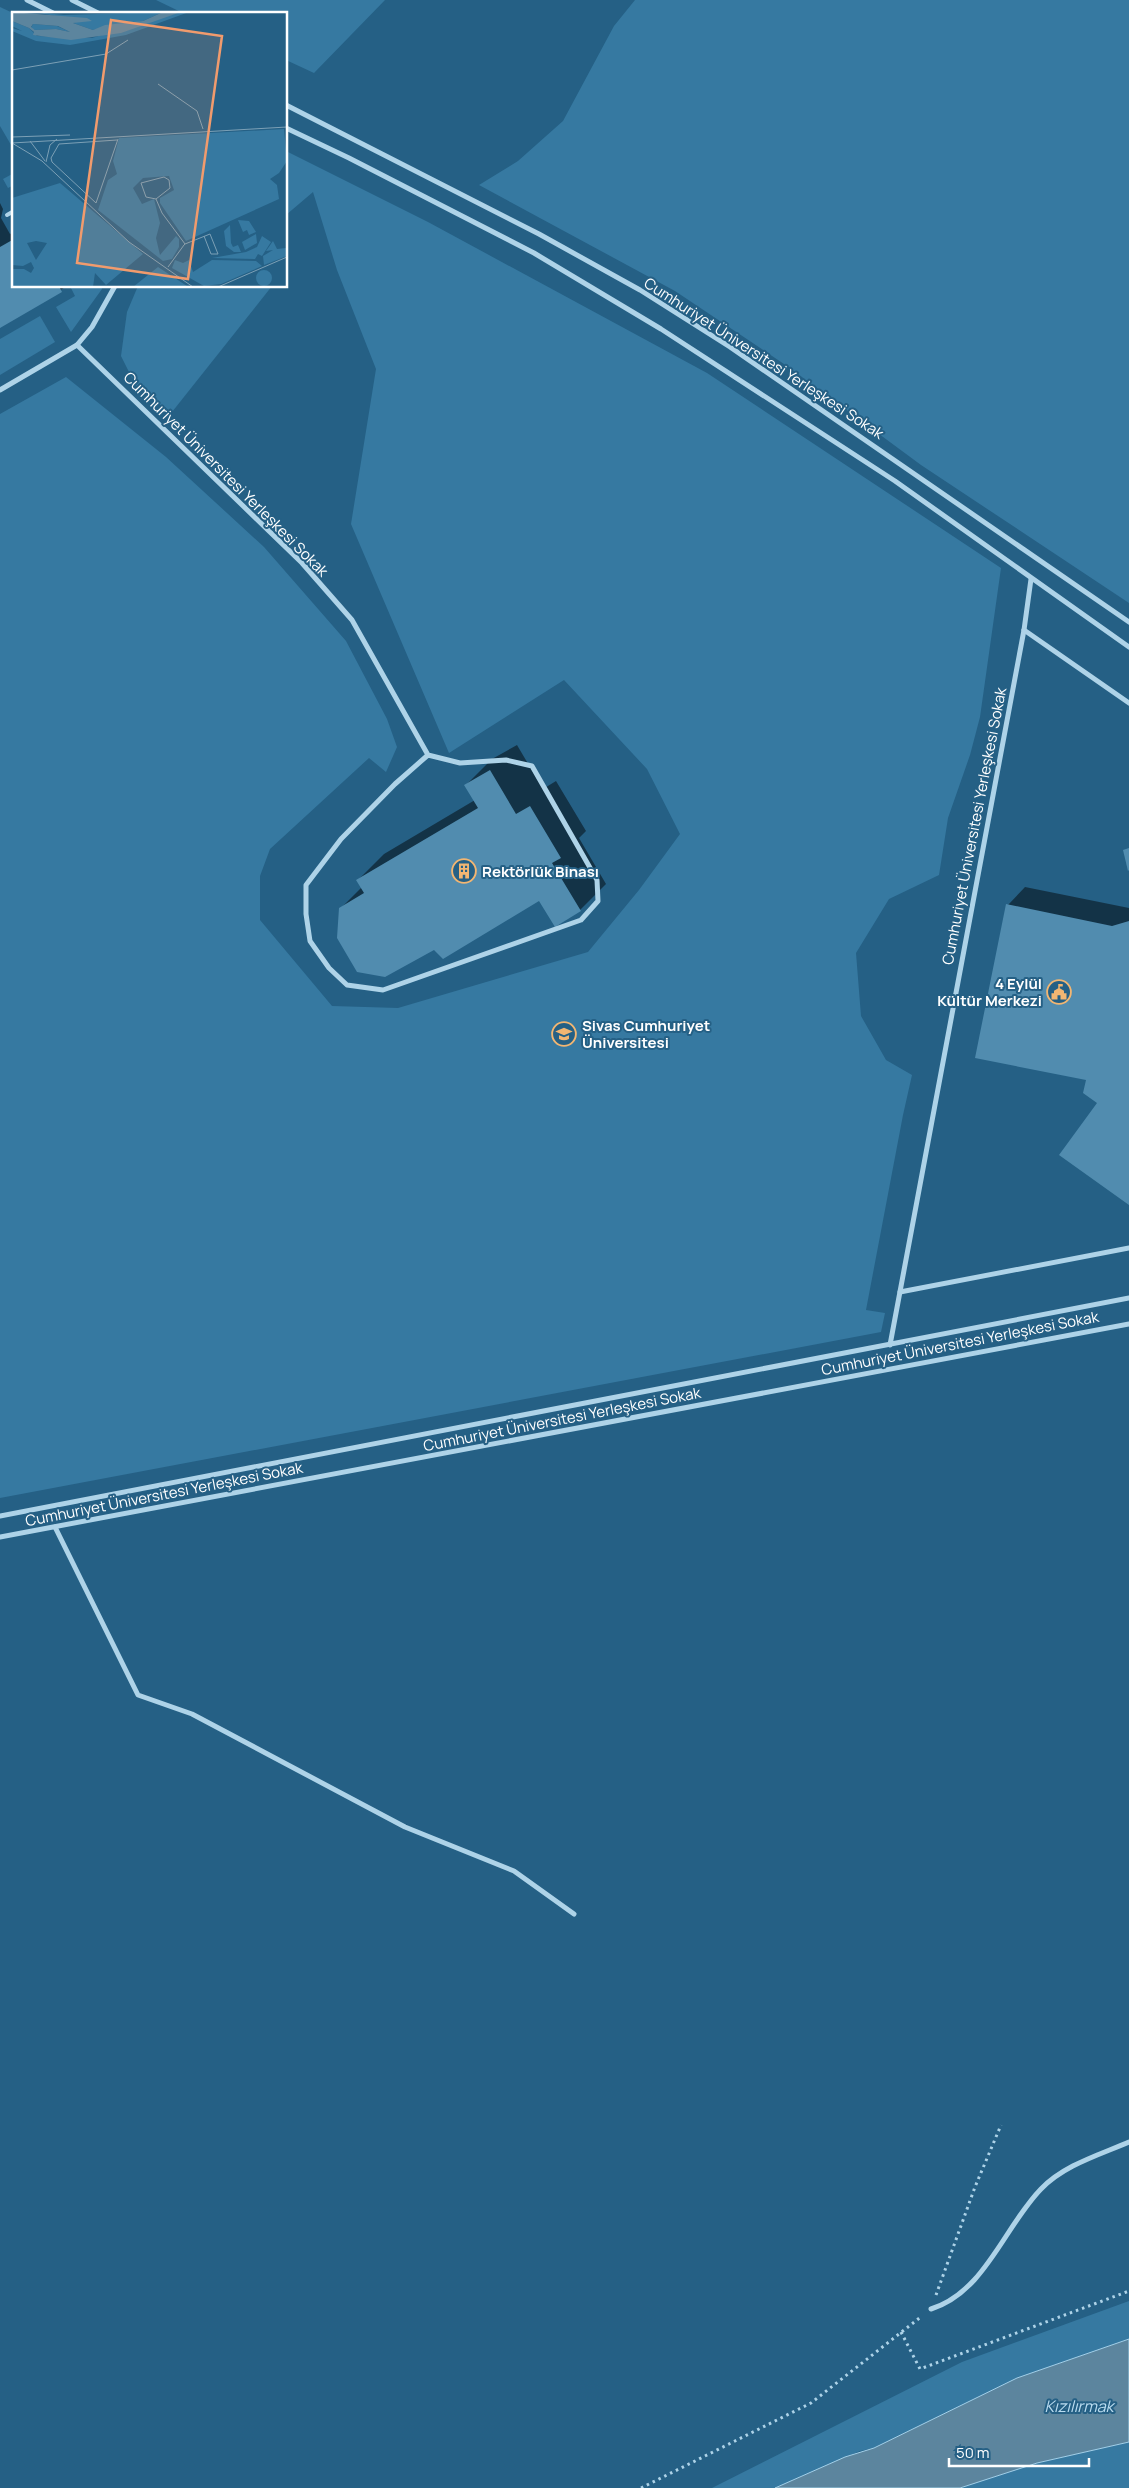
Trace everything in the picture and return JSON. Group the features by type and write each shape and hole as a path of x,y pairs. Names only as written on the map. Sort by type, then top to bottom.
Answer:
{"street":[{"path":"27,0 51,12"},
{"path":"72,0 96,12"},
{"name":"Cumhuriyet Üniversitesi Yerleşkesi Sokak","path":"288,106 539,234 640,290 730,347 1129,622"},
{"name":"Cumhuriyet Üniversitesi Yerleşkesi Sokak","path":"288,129 534,254 652,324 750,385 887,476 1129,647"},
{"path":"0,390 76,345 92,327 114,288"},
{"name":"Cumhuriyet Üniversitesi Yerleşkesi Sokak","path":"76,345 302,563 352,620 428,756"},
{"name":"Cumhuriyet Üniversitesi Yerleşkesi Sokak","path":"890,1345 1032,579"},
{"path":"1024,630 1129,703"},
{"path":"428,756 460,763 506,760 532,766 597,880 598,901 581,920 383,990 347,985 329,968 310,940 306,914 306,885 341,839 395,784 428,756"},
{"path":"900,1292 1129,1248"},
{"name":"Cumhuriyet Üniversitesi Yerleşkesi Sokak","path":"0,1516 1129,1298"},
{"name":"Cumhuriyet Üniversitesi Yerleşkesi Sokak","path":"0,1537 474,1449 885,1368 1129,1324"},
{"path":"54,1526 138,1694 192,1714 405,1827 514,1871 574,1914"},
{"path":"931,2309 944,2305 961,2293 981,2271 1042,2188 1072,2166 1129,2142"}],"lane":[{"path":"7,215 12,212"},
{"path":"110,288 112,292"}],"path":[{"path":"641,2488 810,2403 931,2309 975,2187 1001,2125"},
{"path":"902,2332 920,2368 1129,2291"}],"shaded area":[{"path":"156,0 385,0 314,73 288,61 288,12 181,12"},
{"path":"635,0 1129,0 1129,603 921,465 787,366 675,291 479,185 518,161 563,121 614,26"},
{"path":"0,7 12,13 12,147 0,126"},
{"path":"288,152 428,222 707,373 1001,568 980,717 970,755 948,818 939,875 889,899 856,953 861,1016 886,1060 912,1075 866,1310 885,1313 881,1332 0,1498 0,414 66,377 166,457 264,547 346,641 387,719 397,747 386,772 369,758 270,849 260,876 260,920 332,1006 398,1008 588,952 639,890 680,834 647,769 564,680 449,753 351,524 376,369 337,270 313,192 288,213"},
{"path":"12,174 12,186 8,188 3,179"},
{"path":"71,288 102,289 71,332 56,307 75,296"},
{"path":"137,288 270,288 172,412 139,392 121,356 127,312"},
{"path":"40,316 55,342 0,375 0,339"},
{"path":"1129,2301 1129,2339 1017,2378 874,2448 860,2451 775,2488 712,2488 962,2362"},
{"path":"1129,2442 1129,2488 960,2488 1037,2463"}],"water":[{"name":"Kızılırmak","path":"1129,2339 1129,2442 1037,2463 960,2488 775,2488 845,2457 874,2448 1017,2378"}],"building":[{"path":"12,240 12,288 60,288 62,292 0,328 0,247"},
{"name":"Rektörlük Binası","path":"490,770 516,814 530,806 561,858 552,863 581,911 555,927 539,901 443,959 434,950 385,977 357,972 337,938 339,908 364,893 356,880 478,808 464,785"},
{"path":"1129,848 1129,870 1128,871 1123,850"},
{"name":"4 Eylül Kültür Merkezi","path":"1006,904 1112,926 1129,921 1129,1205 1059,1155 1097,1103 1083,1093 1086,1080 975,1058"}],"place":[{"name":"Rektörlük Binası","path":"464,871"},
{"name":"4 Eylül Kültür Merkezi","path":"1059,992"},
{"name":"Sivas Cumhuriyet Üniversitesi","path":"564,1034"}]}
